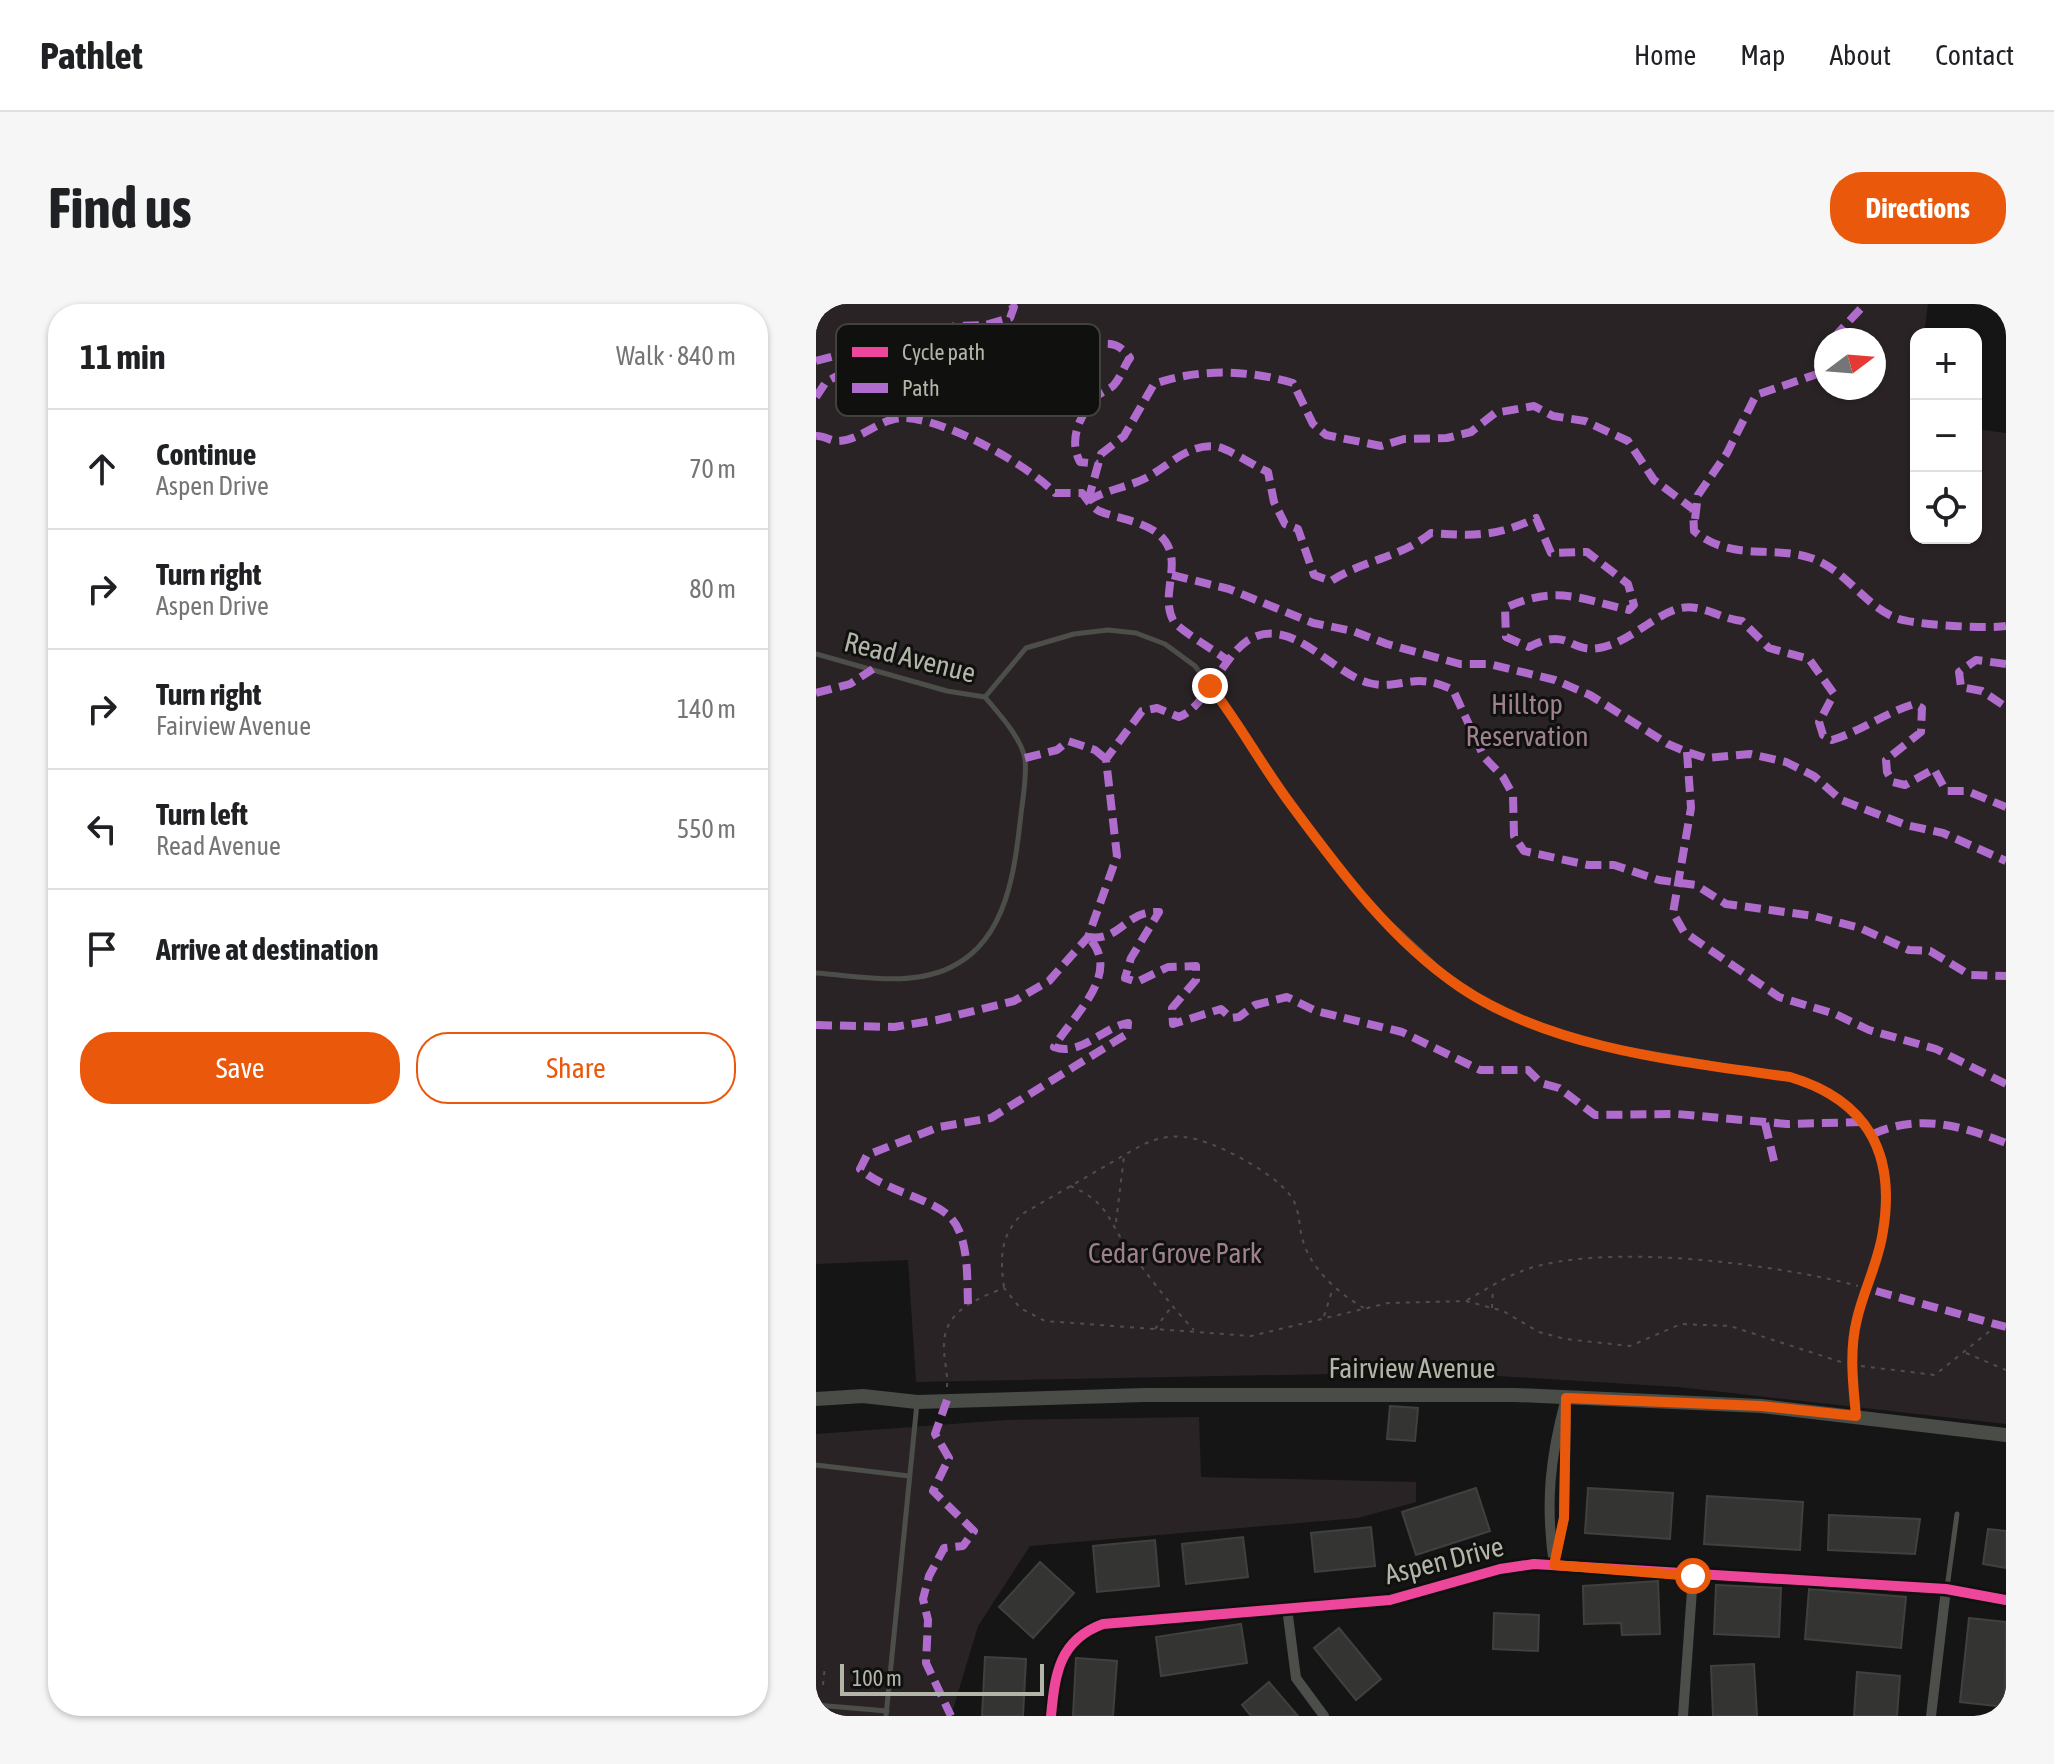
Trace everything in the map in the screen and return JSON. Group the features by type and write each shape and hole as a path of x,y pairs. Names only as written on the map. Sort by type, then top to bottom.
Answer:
{"main road":[{"name":"Fairview Avenue","path":"816,1399 863,1396 917,1402 1298,1394 1566,1398 1761,1406 2006,1435"}],"street":[{"path":"1554,1565 1564,1518 1566,1398"},
{"path":"1554,1565 1547,1518 1552,1451 1566,1398"},
{"name":"Aspen Drive","path":"1051,1716 1058,1664 1075,1640 1093,1628 1390,1600 1429,1592 1500,1569 1554,1565 1693,1576 1946,1589 2006,1600"},
{"path":"1683,1716 1693,1576"},
{"path":"1931,1716 1946,1589"},
{"path":"1287,1608 1296,1678 1324,1716"}],"lane":[{"name":"Read Avenue","path":"816,654 947,691 985,697 1026,648 1046,642 1108,630 1136,633 1165,644 1195,666 1217,694 1289,803 1362,897 1459,987 1514,1018 1585,1042 1790,1077 1815,1084 1845,1105 1865,1122 1884,1159 1883,1230 1857,1318 1851,1364 1856,1416"},
{"path":"816,973 903,978 932,975 957,965 983,942 1008,897 1019,832 1025,758 1013,733 985,697"},
{"path":"816,1705 886,1713 917,1402"},
{"path":"816,1465 909,1476"},
{"path":"1946,1589 1957,1514"}],"path":[{"path":"1364,1308 1334,1286 1306,1251 1299,1211 1291,1196 1243,1159 1182,1136 1151,1141 1124,1154 1022,1214 1009,1229 1001,1254 1004,1288 1020,1308 1045,1321 1260,1335 1364,1308 1415,1300 1466,1301 1492,1308 1539,1332 1565,1339 1630,1346 1681,1324 1730,1326 1843,1363"},
{"path":"1116,1223 1124,1154"},
{"path":"1069,1186 1096,1200 1116,1223 1128,1249 1196,1332"},
{"path":"1466,1301 1522,1271 1586,1257 1783,1269 1859,1286"},
{"path":"1323,1317 1334,1286"},
{"path":"1492,1308 1493,1286"},
{"path":"947,1400 948,1371 944,1341 950,1322 968,1304 1004,1288"},
{"path":"1155,1330 1172,1306"},
{"path":"1860,1366 1935,1375 1996,1326"},
{"path":"1965,1352 2006,1370"},
{"path":"823,1685 825,1665"}],"green space":[{"name":"Hilltop Reservation","path":"816,304 1928,304 1925,328 1910,328 1910,544 1982,544 1982,430 2006,433 2006,1424 1678,1387 1432,1372 916,1382 908,1260 816,1264"},
{"path":"1199,1417 1201,1477 1416,1482 1416,1502 1358,1518 1030,1546 978,1626 951,1716 816,1716 816,1434 1007,1420"}],"building":[{"path":"1390,1406 1418,1408 1415,1441 1387,1439"},
{"path":"1476,1488 1490,1531 1416,1555 1402,1512"},
{"path":"1588,1488 1673,1493 1670,1539 1585,1533"},
{"path":"1707,1496 1803,1502 1800,1550 1704,1544"},
{"path":"1829,1515 1920,1519 1915,1554 1828,1550"},
{"path":"1371,1527 1375,1566 1315,1572 1311,1533"},
{"path":"1988,1529 2006,1531 2006,1568 1983,1564"},
{"path":"1243,1537 1248,1577 1186,1584 1182,1544"},
{"path":"1155,1540 1159,1586 1097,1592 1093,1546"},
{"path":"1040,1562 1074,1593 1033,1638 999,1607"},
{"path":"1658,1581 1660,1634 1622,1635 1621,1623 1584,1624 1583,1586"},
{"path":"1716,1585 1781,1588 1779,1637 1714,1634"},
{"path":"1809,1589 1906,1597 1901,1648 1805,1639"},
{"path":"1494,1613 1539,1615 1538,1651 1493,1649"},
{"path":"1969,1618 2006,1622 2005,1707 1960,1702"},
{"path":"1241,1624 1247,1663 1161,1676 1156,1637"},
{"path":"1339,1628 1381,1679 1356,1700 1314,1648"},
{"path":"985,1657 1026,1659 1023,1716 982,1716"},
{"path":"1076,1658 1117,1661 1113,1716 1073,1716"},
{"path":"1754,1664 1757,1716 1713,1716 1711,1666"},
{"path":"1857,1672 1900,1676 1897,1716 1854,1716"},
{"path":"1269,1682 1298,1716 1251,1716 1242,1705"}],"marked path":[{"path":"989,324 1010,318 1014,307 1011,304"},
{"path":"1843,328 1865,304"},
{"path":"1100,345 1121,348 1130,358 1115,383 1100,394"},
{"path":"816,361 836,356"},
{"path":"1088,501 1101,454 1124,436 1154,384 1189,375 1242,373 1293,383 1313,424 1326,435 1381,446 1404,439 1447,438 1471,432 1495,413 1534,406 1553,416 1585,421 1628,441 1654,480 1693,509 1694,531 1708,541 1737,550 1797,554 1811,558 1835,571 1874,605 1896,618 1951,626 2006,626"},
{"path":"1695,519 1698,495 1727,453 1756,395 1814,375"},
{"path":"816,397 826,382 836,377"},
{"path":"1083,416 1076,436 1077,453 1080,462 1098,464"},
{"path":"816,436 847,440 886,421 902,418 939,425 1005,456 1055,493 1082,493 1099,511 1152,529 1170,550 1169,600 1173,620 1227,660"},
{"path":"1088,501 1146,478 1189,451 1218,447 1268,472 1274,502 1285,524 1298,529 1314,575 1331,581 1407,548 1431,533 1484,534 1509,529 1536,518 1551,553 1587,552 1628,584 1634,605 1629,610 1581,598 1538,597 1505,608 1506,637 1529,647 1542,641 1561,639 1589,649 1599,648 1620,641 1667,613 1685,607 1742,621 1769,648 1809,659 1834,694 1819,722 1823,735 1832,740 1914,704 1922,708 1921,732 1886,760 1887,772 1893,782 1905,785 1934,769 1946,791 1967,791 2006,807"},
{"path":"1172,575 1229,589 1313,623 1353,631 1387,644 1460,664 1489,664 1555,680 1590,695 1668,744 1687,752 1706,758 1750,754 1786,762 1814,776 1841,800 1906,825 1943,833 2006,861"},
{"path":"816,1025 894,1027 937,1020 1014,1001 1049,981 1088,937 1117,856 1106,759 1142,711 1157,708 1179,717 1189,711 1206,693 1237,649 1263,634 1279,634 1294,639 1369,683 1390,685 1417,681 1439,684 1453,690 1484,757 1503,777 1513,795 1514,836 1524,851 1588,865 1614,865 1659,880 1696,885 1726,904 1814,916 1860,928 1909,950 1930,951 1970,975 2006,976"},
{"path":"2006,664 1976,660 1959,672 1961,687 1982,691 2006,707"},
{"path":"816,693 850,684 873,669"},
{"path":"1025,758 1057,750 1068,741 1095,750 1106,759"},
{"path":"1687,752 1691,808 1673,913 1684,932 1779,997 1835,1014 1869,1030 1936,1049 2006,1084"},
{"path":"1088,937 1108,935 1138,916 1159,912 1131,958 1125,978 1137,982 1168,967 1196,966 1196,980 1172,1008 1173,1024 1221,1009 1231,1018 1239,1017 1255,1005 1287,997 1316,1011 1402,1032 1480,1070 1528,1070 1541,1083 1559,1088 1595,1115 1677,1114 1787,1124 1865,1122"},
{"path":"968,1304 962,1237 952,1219 934,1206 883,1184 860,1169 867,1155 939,1127 991,1118 1127,1034 1128,1023 1073,1048 1054,1047 1098,979 1098,951 1088,937"},
{"path":"1765,1123 1774,1161"},
{"path":"1873,1134 1907,1124 1940,1124 1973,1131 2006,1143"},
{"path":"1876,1291 2006,1327"},
{"path":"947,1400 935,1434 949,1458 933,1491 974,1531 963,1546 944,1548 929,1576 923,1599 928,1620 926,1663 951,1716"}],"cycle path":[{"path":"1051,1716 1058,1673 1068,1649 1088,1631 1103,1624 1390,1600 1500,1569 1534,1564 1946,1589 2006,1600"}],"route":[{"path":"1210,686 1289,803 1362,897 1459,987 1514,1018 1585,1042 1815,1084 1865,1122 1873,1134 1884,1159 1885,1207 1871,1281 1857,1318 1851,1364 1856,1416 1761,1406 1566,1398 1564,1518 1554,1565 1693,1576"}],"park label":[{"name":"Cedar Grove Park","path":"1175,1253"}]}
